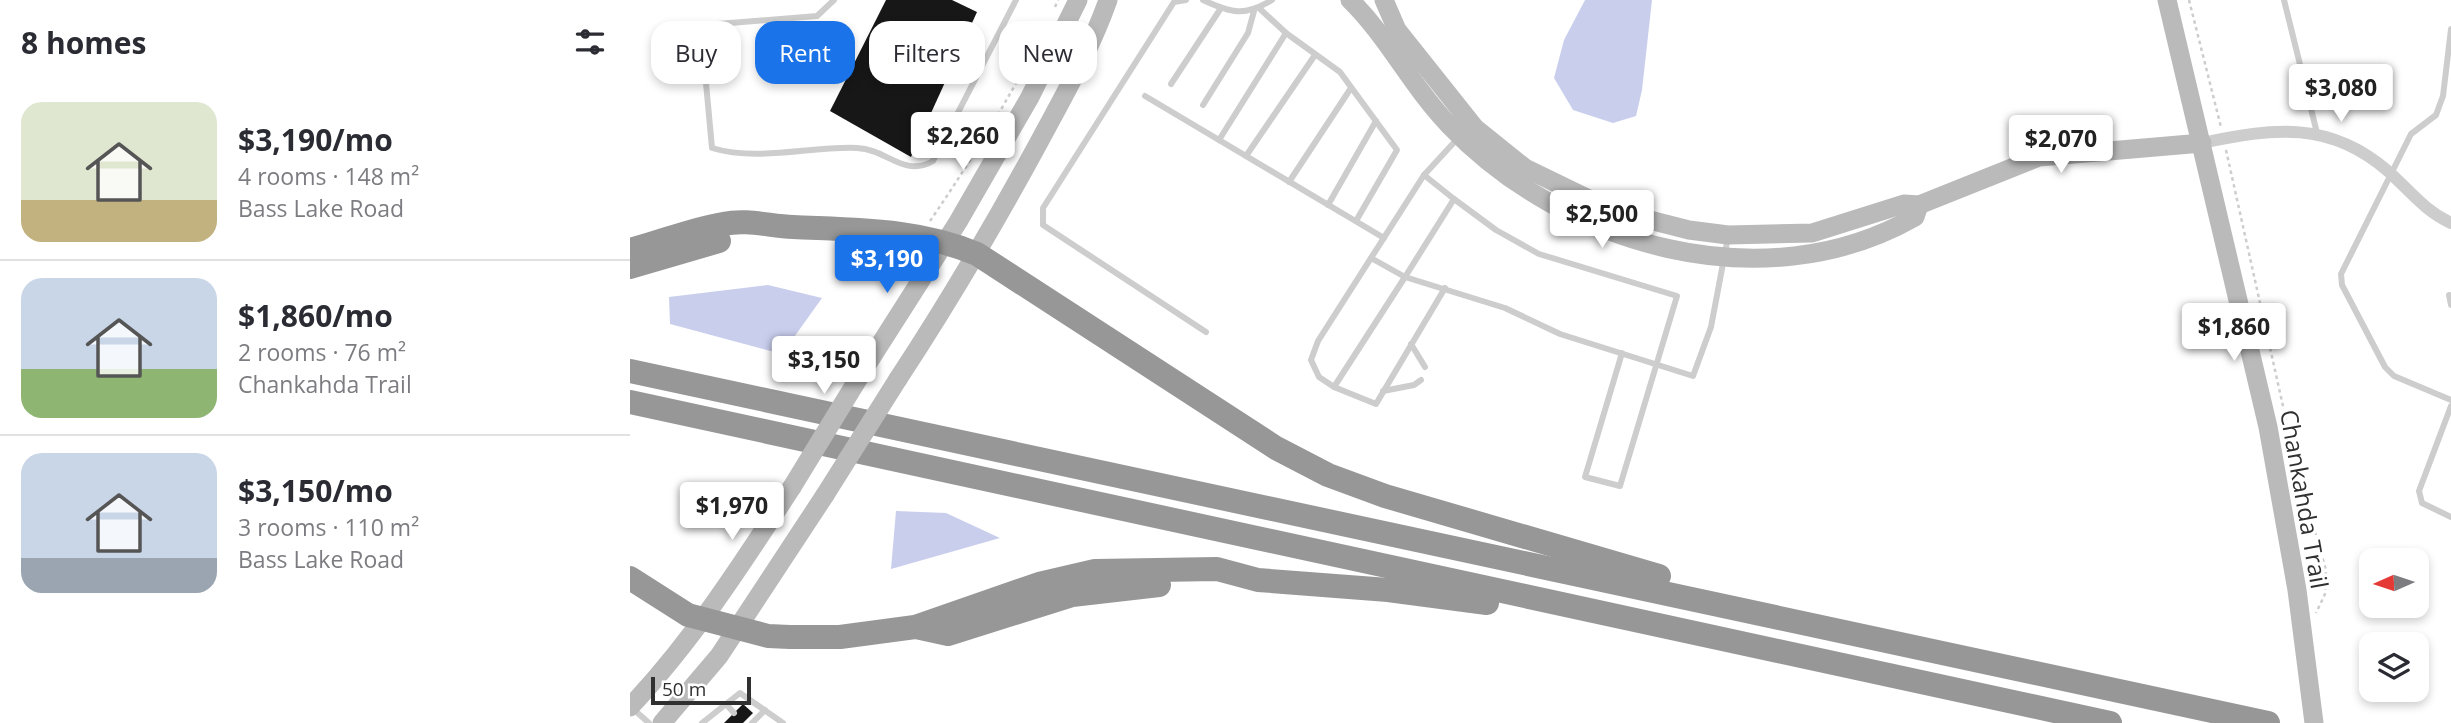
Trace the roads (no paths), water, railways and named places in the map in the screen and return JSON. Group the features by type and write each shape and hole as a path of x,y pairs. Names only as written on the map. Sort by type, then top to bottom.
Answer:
{"highway":[{"path":"630,250 724,223 754,222 788,227 887,230 946,241 977,254 1276,448 1328,475 1385,496 1698,587 1754,612"},
{"path":"630,267 719,241 788,227"},
{"path":"630,371 2268,723"},
{"path":"630,401 2110,723"},
{"path":"630,578 688,615 768,636 840,637 915,627 1039,584 1095,571 1217,569 1258,580 1388,590 1737,643"}],"street":[{"path":"630,707 703,619 792,487 946,241 1030,97 1079,0"},
{"path":"662,723 701,681 738,627 977,254 1089,48 1108,0"},
{"path":"1350,0 1448,124 1466,130 1525,168 1593,201 1634,216 1689,230 1728,235 1812,233 1904,204 1919,205 2039,157 2202,144 2263,131 2317,133 2357,150 2392,174 2420,204 2451,223"},
{"path":"1384,0 1396,30 1466,130 1536,197 1583,221 1629,239 1694,254 1724,257 1805,254 1860,244 1915,217 1919,205"},
{"name":"Chankahda Trail","path":"2167,0 2268,427 2297,590 2314,723"}],"lane":[{"path":"834,0 817,16 705,25 702,40 712,148 733,154 860,148 911,169 924,166 937,154 1016,0"},
{"path":"1186,0 1174,2 1043,208 1044,226 1206,332"},
{"path":"1203,0 1229,11 1256,10 1272,0"},
{"path":"2284,0 2317,133"},
{"path":"1171,84 1220,8"},
{"path":"1256,10 1340,72 1397,150 1356,221"},
{"path":"1203,105 1248,33 1256,10"},
{"path":"2451,29 2444,96 2436,115 2411,134 2341,274 2342,285 2385,367 2394,376 2451,400"},
{"path":"1219,140 1286,33"},
{"path":"1246,156 1315,55"},
{"path":"1289,182 1351,88"},
{"path":"1145,96 1384,238"},
{"path":"1328,205 1376,121"},
{"path":"1445,288 1376,404 1334,387 1319,377 1311,360 1318,341 1424,175 1466,130"},
{"path":"1424,175 1496,230 1539,254 1677,296 1620,486 1585,477 1622,354"},
{"path":"1334,387 1454,200"},
{"path":"1371,258 1405,277 1506,309 1560,334 1693,376 1711,327 1728,235"},
{"path":"2449,295 2451,305"},
{"path":"1411,344 1425,367"},
{"path":"1383,391 1414,385 1421,380"},
{"path":"2451,406 2418,491 2422,503 2451,517"},
{"path":"702,723 740,693 783,723"},
{"path":"726,704 734,713"},
{"path":"630,707 649,723"},
{"path":"752,723 765,710"},
{"path":"713,715 720,723"}],"water":[{"path":"1585,0 1652,0 1642,90 1636,116 1613,123 1573,110 1554,78 1564,40"},
{"path":"768,285 822,298 782,354 670,324 669,297"},
{"path":"896,511 946,513 1000,538 891,569"}]}
